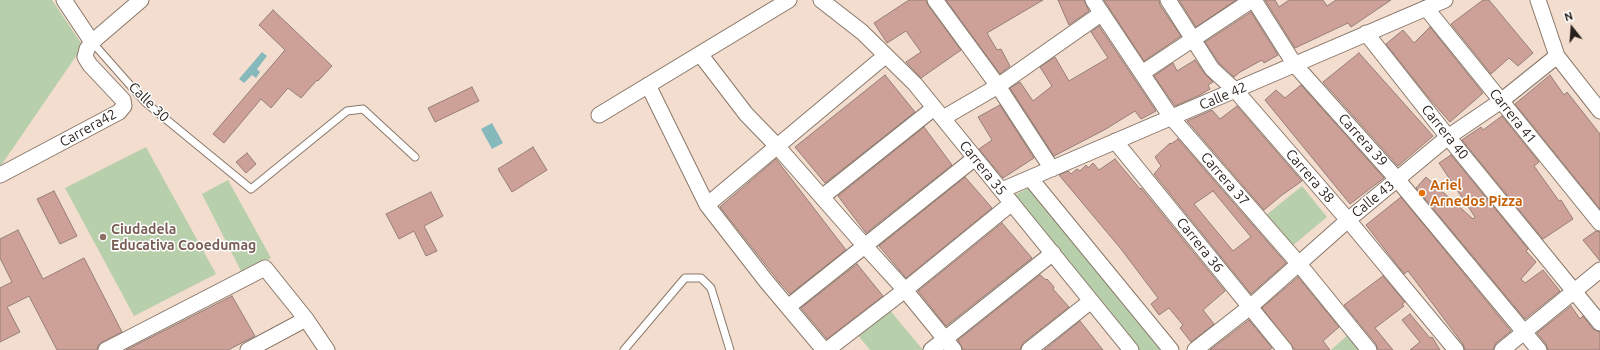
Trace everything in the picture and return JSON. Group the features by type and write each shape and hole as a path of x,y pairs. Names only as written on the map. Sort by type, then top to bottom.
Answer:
{"street":[{"name":"Calle 30","path":"64,0 92,42"},
{"path":"92,42 142,0"},
{"path":"599,115 789,0"},
{"name":"Carrera 35","path":"821,0 862,32 915,84 1129,349"},
{"path":"935,0 998,86 1052,169"},
{"name":"Carrera 37","path":"1093,0 1171,117 1299,264 1369,350"},
{"name":"Carrera 38","path":"1168,0 1212,69 1236,90 1348,220 1456,350"},
{"path":"1142,73 1253,0"},
{"name":"Carrera 39","path":"1253,0 1295,65 1398,179 1539,350"},
{"name":"Calle 42","path":"1002,190 1445,0"},
{"path":"1538,0 1557,56 1600,111"},
{"name":"Carrera 41","path":"1426,8 1600,223"},
{"path":"822,197 938,113 998,86 1102,12"},
{"name":"Carrera 40","path":"1366,33 1448,137 1600,323"},
{"name":"Carrera42","path":"0,176 119,112 124,106 122,100 90,65 85,57 87,49 92,42"},
{"path":"700,54 746,114 777,146 905,290 950,344"},
{"path":"707,205 885,56"},
{"name":"Calle 43","path":"1195,350 1250,306 1348,220 1448,137 1501,101 1557,56"},
{"path":"648,85 707,205 766,281 824,350"},
{"name":"Carrera 36","path":"1115,141 1285,350"},
{"path":"788,307 975,158"},
{"path":"1030,178 1171,350"},
{"path":"827,350 905,290 1012,203"},
{"path":"931,350 950,344 1053,253"},
{"path":"113,348 266,268 306,319 327,350"},
{"path":"1502,350 1600,270"},
{"path":"1029,350 1091,301"},
{"path":"248,350 306,319"}],"lane":[{"name":"Calle 30","path":"92,42 145,102 251,189 347,111 364,110 415,157"},
{"path":"624,350 685,278 701,278 711,288 730,350"}],"green space":[{"path":"0,0 52,0 83,46 0,167"},
{"path":"146,147 216,274 134,316 65,188"},
{"path":"228,180 271,258 242,273 202,194"},
{"path":"1034,185 1168,350 1135,350 1011,197"},
{"path":"1302,186 1327,217 1291,247 1265,216"},
{"path":"888,308 923,350 870,350 857,334"},
{"path":"1349,334 1361,350 1331,350"}],"water":[{"path":"262,52 267,56 257,69 260,72 256,78 252,75 244,83 239,79"},
{"path":"492,123 503,143 492,149 481,129"}],"building":[{"path":"909,0 926,0 928,5 961,50 921,78 906,62 921,52 906,31 887,43 874,23"},
{"path":"946,0 1043,0 987,33 997,50 1001,49 1010,66 1000,74"},
{"path":"1058,0 1084,0 1089,11 1069,25"},
{"path":"1104,0 1159,0 1160,5 1181,36 1144,61"},
{"path":"1179,0 1236,0 1196,27"},
{"path":"1265,0 1275,0 1279,7 1289,0 1323,0 1327,6 1336,0 1391,0 1351,27 1348,23 1295,48"},
{"path":"1483,0 1489,0 1533,53 1518,66 1509,58 1491,74 1451,24"},
{"path":"273,10 332,66 301,98 288,88 271,108 261,99 224,143 213,134 285,50 259,25"},
{"path":"1251,12 1278,55 1264,63 1262,60 1234,77 1219,63 1205,42"},
{"path":"1099,26 1156,111 1141,119 1135,111 1106,129 1054,156 1010,88 1020,82 1033,101 1052,86 1040,67 1055,57 1069,81 1108,58 1091,32"},
{"path":"1430,27 1483,93 1450,122 1386,44 1403,30 1414,43"},
{"path":"1359,53 1433,136 1398,166 1323,82"},
{"path":"1195,60 1213,82 1208,85 1210,89 1175,106 1154,76 1173,63 1177,71"},
{"path":"885,75 915,112 825,183 795,147"},
{"path":"1550,75 1564,95 1567,92 1600,134 1600,209 1515,104"},
{"path":"1301,85 1384,178 1350,204 1265,100 1276,90 1285,98"},
{"path":"472,87 479,101 435,122 428,108"},
{"path":"1000,105 1034,158 1003,178 979,149 992,140 978,117"},
{"path":"1237,106 1302,181 1264,210 1187,121 1212,110 1220,119"},
{"path":"1502,116 1539,162 1534,166 1559,201 1561,200 1573,219 1543,239 1462,140 1481,127 1483,130"},
{"path":"924,127 952,165 866,233 838,196"},
{"path":"1178,139 1286,263 1251,294 1154,174 1161,166 1155,157 1170,143 1171,144","holes":["1213,191 1251,237 1233,251 1194,204"]},
{"path":"533,147 547,170 512,192 498,169"},
{"path":"247,153 256,164 246,173 236,162"},
{"path":"1451,155 1528,249 1526,251 1536,262 1521,279 1525,283 1543,270 1560,291 1525,319 1416,188 1426,177 1473,219 1475,217 1439,163"},
{"path":"776,159 846,250 790,294 720,207"},
{"path":"1115,159 1140,189 1141,188 1225,291 1203,310 1214,324 1191,342 1180,328 1183,325 1169,308 1159,315 1151,304 1158,298 1121,249 1059,175 1068,171 1071,174 1077,169 1080,171 1086,165 1088,168 1093,163 1099,170"},
{"path":"965,177 992,208 906,278 879,246"},
{"path":"54,191 77,236 60,244 37,199"},
{"path":"431,192 443,216 424,226 437,251 426,256 414,231 399,239 386,214"},
{"path":"1401,197 1511,331 1496,343 1493,350 1465,350 1463,344 1408,271 1404,274 1366,225"},
{"path":"1002,223 1032,258 946,326 918,291"},
{"path":"18,230 43,279 84,258 122,332 102,342 98,345 97,350 57,350 29,296 7,307 20,332 0,342 0,288 12,282 0,258 0,239"},
{"path":"1596,231 1600,232 1600,261 1583,240"},
{"path":"857,264 883,296 827,339 801,308"},
{"path":"1040,275 1046,280 1047,279 1054,287 1053,289 1069,307 1023,343 1020,350 963,350 958,340"},
{"path":"1383,276 1405,302 1402,304 1404,306 1375,328 1393,350 1378,350 1376,344 1344,305"},
{"path":"1298,277 1339,327 1323,341 1330,350 1295,350 1262,308"},
{"path":"232,296 255,336 228,350 126,350"},
{"path":"1571,306 1580,319 1583,316 1593,329 1600,332 1600,350 1548,350 1546,344 1537,333"},
{"path":"1410,314 1430,338 1432,337 1440,350 1410,350 1420,342 1402,320"},
{"path":"1249,320 1272,348 1269,350 1210,350"},
{"path":"1080,321 1103,350 1044,350"}],"place":[{"name":"Ariel Arnedos Pizza","path":"1422,193"},
{"name":"Ciudadela Educativa Cooedumag","path":"103,237"}]}
